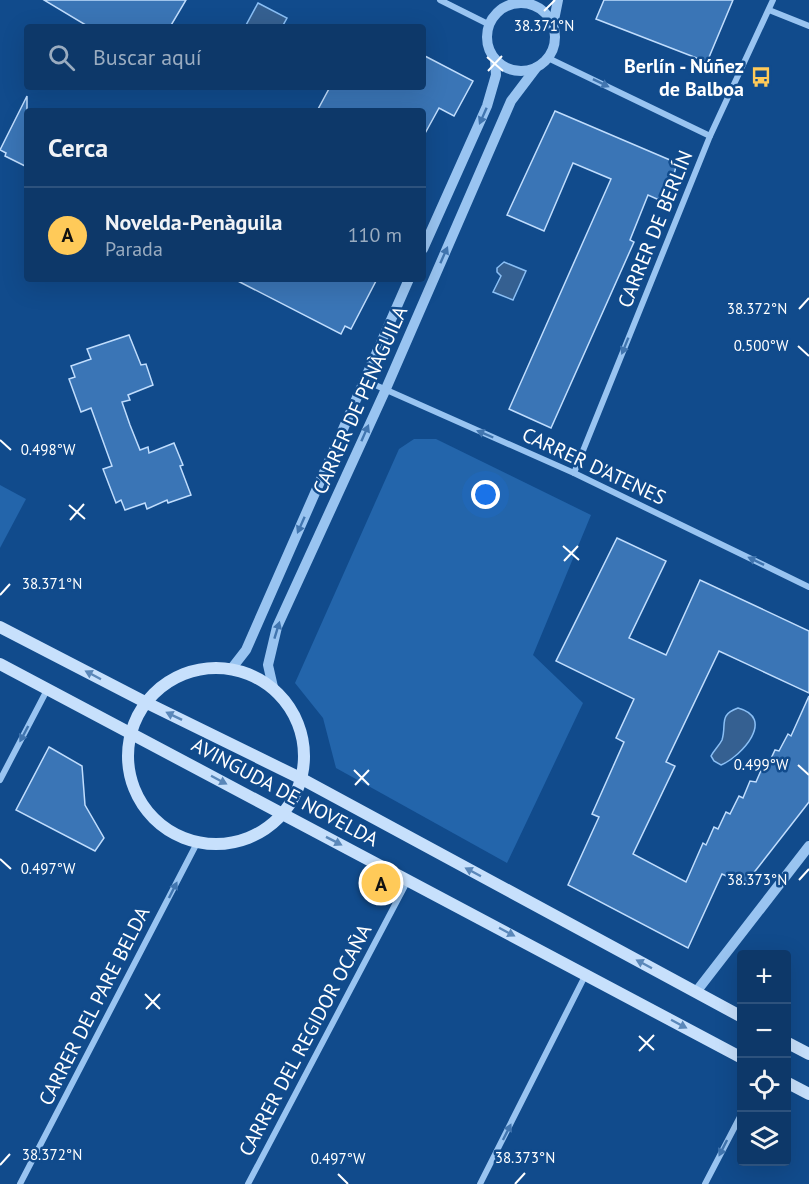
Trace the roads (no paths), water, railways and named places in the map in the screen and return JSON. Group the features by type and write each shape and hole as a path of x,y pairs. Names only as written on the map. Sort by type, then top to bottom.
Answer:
{"main road":[{"name":"AVINGUDA DE NOVELDA","path":"0,627 145,702 302,779 737,1015"},
{"name":"AVINGUDA DE NOVELDA","path":"0,664 737,1056"},
{"path":"232,668 255,676 273,687 293,712 305,754 302,779 282,814 267,828 246,839 220,844 197,843 162,827 139,801 128,768 130,732 145,702 169,681 198,669 232,668"},
{"path":"791,1045 809,1054"},
{"path":"791,1085 809,1094"}],"street":[{"path":"440,0 488,24"},
{"path":"495,60 506,69 521,72 536,68 548,58 555,43 553,25 558,0"},
{"name":"CARRER DE BERLÍN","path":"574,473 710,136 773,0"},
{"path":"426,242 488,106 496,75 495,60 486,41 488,24 497,11 511,3 526,1 541,9 553,25"},
{"path":"769,10 809,26"},
{"path":"548,58 710,136"},
{"name":"CARRER DE PENÀGUILA","path":"273,687 268,665 277,627 385,391 511,101 536,68"},
{"name":"CARRER DE PENÀGUILA","path":"232,668 246,650 408,282"},
{"name":"CARRER D'ATENES","path":"363,380 574,473 809,586"},
{"path":"0,780 48,689"},
{"name":"CARRER DEL PARE BELDA","path":"20,1184 197,843"},
{"path":"696,992 809,846"},
{"name":"CARRER DEL REGIDOR OCAÑA","path":"248,1184 408,879"},
{"path":"480,1184 586,975"},
{"path":"705,1184 737,1121"}],"place":[{"name":"Berlín - Núñez de Balboa","path":"761,77"},
{"name":"Novelda-Penàguila","path":"381,883"}]}
